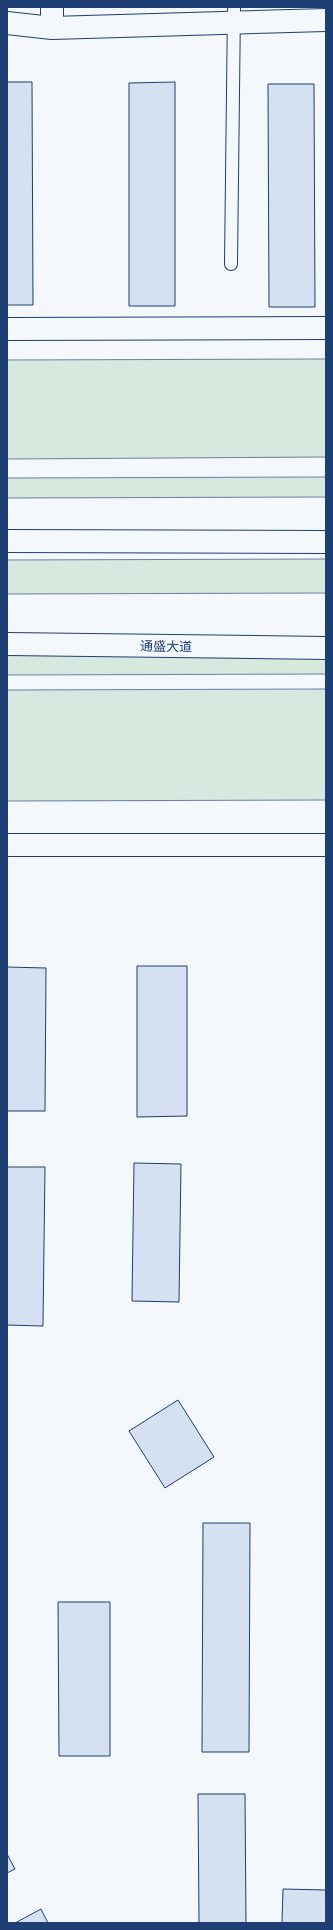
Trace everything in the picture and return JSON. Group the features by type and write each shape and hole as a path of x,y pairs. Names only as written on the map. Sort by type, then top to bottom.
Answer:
{"street":[{"path":"7,23 52,18 234,15 326,20"},
{"path":"7,329 326,328"},
{"path":"7,541 326,542"},
{"name":"通盛大道","path":"7,644 326,648"},
{"path":"7,846 326,845"}],"lane":[{"path":"231,264 234,15"}],"shaded area":[{"path":"326,359 326,457 7,459 7,360"},
{"path":"326,477 326,497 7,498 7,478"},
{"path":"326,559 326,593 7,594 7,560"},
{"path":"326,652 326,674 7,675 7,653"},
{"path":"326,689 326,800 7,801 7,690"}],"building":[{"path":"7,82 32,82 33,305 7,305"},
{"path":"175,82 175,306 129,306 129,83"},
{"path":"268,84 314,84 315,307 269,307"},
{"path":"137,966 187,966 187,1116 137,1117"},
{"path":"7,967 46,968 45,1111 7,1111"},
{"path":"134,1163 181,1164 179,1302 132,1301"},
{"path":"7,1167 45,1167 43,1326 7,1325"},
{"path":"178,1400 214,1457 165,1488 129,1431"},
{"path":"203,1523 250,1523 249,1752 202,1752"},
{"path":"58,1602 110,1602 110,1756 59,1756"},
{"path":"198,1794 245,1794 246,1923 199,1923"},
{"path":"7,1854 15,1869 7,1873"},
{"path":"283,1889 326,1890 326,1923 282,1923"},
{"path":"41,1909 48,1923 15,1923"}]}
